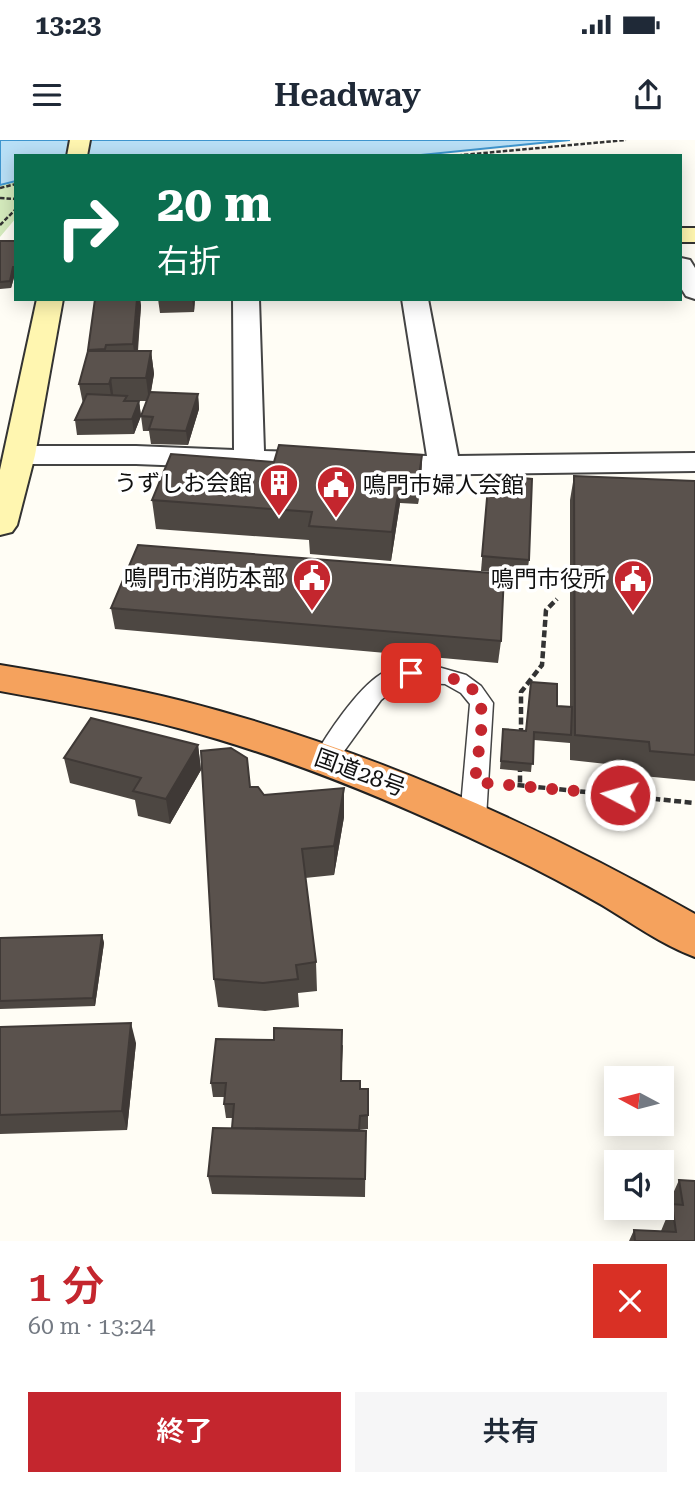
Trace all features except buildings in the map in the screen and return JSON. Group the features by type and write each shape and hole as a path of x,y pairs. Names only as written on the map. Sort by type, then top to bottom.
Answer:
{"highway":[{"name":"国道28号","path":"0,678 156,708 230,727 438,801 474,800 695,937"}],"main road":[{"path":"0,525 50,301"}],"street":[{"path":"682,267 695,290"},
{"path":"246,301 249,460"},
{"path":"415,301 444,464"},
{"path":"11,467 124,455 408,466 695,462"}],"lane":[{"path":"325,759 379,687 392,677 411,673 453,677 472,687 482,703 474,800"}],"path":[{"path":"473,154 626,140"},
{"path":"0,225 14,211"},
{"path":"521,737 521,692 542,665 546,610 557,599"},
{"path":"521,725 533,726"},
{"path":"520,761 520,785"},
{"path":"474,800 520,785 695,803"}],"green space":[{"path":"14,182 14,220 0,237 0,185"}],"water":[{"path":"0,140 570,140 431,154 14,154 14,182 0,185"}],"place":[{"name":"うずしお会館","path":"279,517"},
{"name":"鳴門市婦人会館","path":"336,519"},
{"name":"鳴門市消防本部","path":"312,612"},
{"name":"鳴門市役所","path":"633,613"}],"route":[{"path":"411,673 453,677 472,687 482,703 475,782 620,795"}]}
